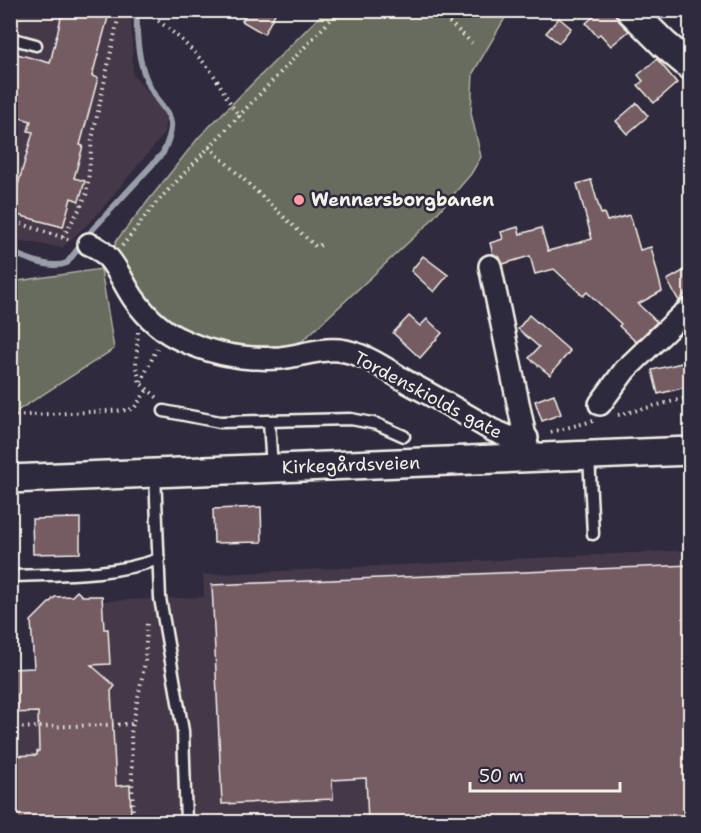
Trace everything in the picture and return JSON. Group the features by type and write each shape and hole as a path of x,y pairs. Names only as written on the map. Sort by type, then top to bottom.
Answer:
{"street":[{"path":"630,10 690,66"},
{"name":"Tordenskiolds gate","path":"79,242 104,252 141,309 166,331 196,347 242,357 280,358 328,350 350,353 380,365 492,430 528,448"},
{"name":"Tordenskiolds gate","path":"490,266 528,448"},
{"path":"600,404 625,370 690,309"},
{"name":"Kirkegårdsveien","path":"10,479 272,468 528,448 589,455 690,451"}],"lane":[{"path":"10,38 36,45"},
{"path":"164,411 220,422 351,419 376,424 404,436"},
{"path":"269,422 272,468"},
{"path":"589,455 593,534"},
{"path":"155,473 160,598 183,731 186,822"},
{"path":"10,576 115,570 159,560"}],"path":[{"path":"63,237 87,193 92,139 120,10"},
{"path":"144,10 169,30 210,70 239,117 246,124"},
{"path":"111,261 156,203 340,10"},
{"path":"436,10 472,43"},
{"path":"209,147 316,247 321,245"},
{"path":"10,220 79,242"},
{"path":"141,309 136,355 140,382 157,396 164,411"},
{"path":"140,382 166,331"},
{"path":"10,416 129,410 135,407 147,390"},
{"path":"133,822 131,733 145,662 147,620"},
{"path":"10,728 133,724"}],"shaded area":[{"path":"10,11 131,11 133,75 166,114 165,133 95,217 62,248 11,239"},
{"path":"690,550 690,822 11,822 10,669 34,667 32,621 51,601 51,597 72,596 77,591 82,596 103,595 103,601 204,597 203,575"}],"green space":[{"name":"Wennersborgbanen","path":"325,11 509,11 473,73 471,113 481,157 471,174 427,225 297,346 175,345 108,276 116,241 199,137"},
{"path":"101,269 114,349 11,415 11,282"}],"building":[{"path":"63,10 110,10 92,76 98,78 80,145 83,146 74,178 85,181 79,201 71,198 63,227 10,213 33,132 28,131 31,121 10,115 10,52 50,63"},
{"path":"249,10 277,10 264,34 242,21"},
{"path":"601,10 615,10 619,21 629,31 611,46 600,34 597,36 586,23"},
{"path":"559,18 571,28 559,43 546,33"},
{"path":"657,59 677,83 654,103 638,85 643,81 638,75"},
{"path":"637,103 648,116 627,134 616,121"},
{"path":"591,180 601,214 604,213 607,221 630,215 640,250 651,247 662,291 638,304 657,322 636,342 619,326 621,324 587,292 583,296 554,269 535,274 530,256 503,264 500,258 493,254 490,243 503,239 501,232 518,227 520,234 541,228 548,251 592,239 577,184"},
{"path":"423,256 448,275 434,292 411,271"},
{"path":"690,267 690,289 679,301 667,280"},
{"path":"529,315 570,351 550,375 529,358 539,347 518,329"},
{"path":"409,316 420,326 427,319 442,333 420,358 393,333"},
{"path":"690,361 690,386 658,394 652,370"},
{"path":"554,394 561,414 542,421 535,401"},
{"path":"261,507 262,542 214,543 213,509"},
{"path":"80,518 80,553 33,554 32,519"},
{"path":"690,565 690,822 368,822 366,778 332,780 333,799 222,804 212,585"},
{"path":"77,591 82,596 102,596 104,629 108,629 110,664 91,665 115,686 111,691 116,786 130,785 131,819 116,820 116,822 10,822 10,756 37,755 39,751 38,712 10,713 10,669 34,668 31,621 55,597 72,596"}],"waterway":[{"path":"10,252 46,264 67,263 93,229 163,153 171,122 149,85 142,68 137,39 137,10"}],"place":[{"name":"Wennersborgbanen","path":"299,200"}]}
